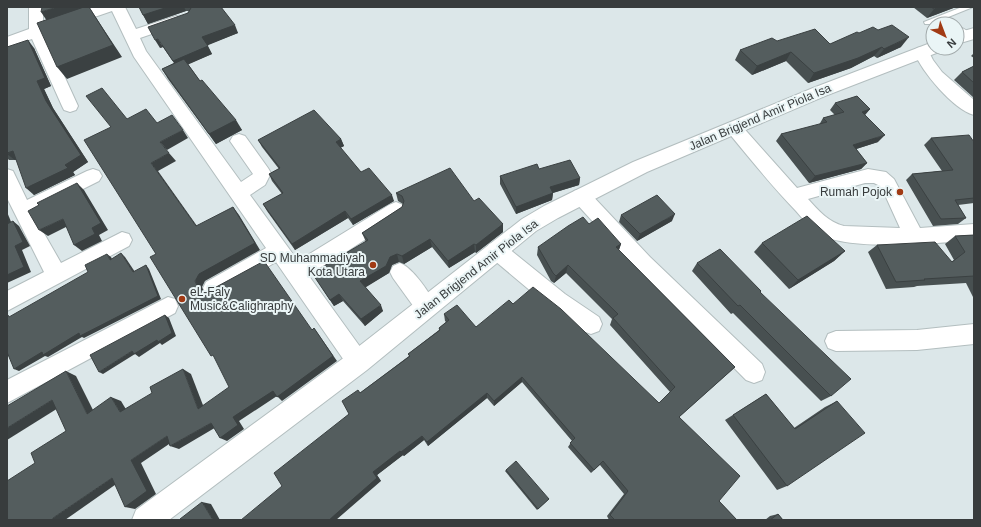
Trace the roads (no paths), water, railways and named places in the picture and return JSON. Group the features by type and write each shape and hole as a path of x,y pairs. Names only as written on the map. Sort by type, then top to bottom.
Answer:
{"main road":[{"name":"Jalan Brigjend Amir Piola Isa","path":"146,520 358,362 529,225 581,196 640,167 819,92 925,51"}],"street":[{"path":"36,7 36,32 70,106"},
{"path":"7,42 109,7"},
{"path":"118,7 139,53 358,362"},
{"path":"131,36 187,17"},
{"path":"928,56 927,65 933,72 974,109"},
{"path":"734,128 822,226 832,231 844,234 914,237 974,232"},
{"path":"239,141 262,173 259,180 239,193"},
{"path":"794,196 865,176 872,175 879,177 888,185 914,237"},
{"path":"7,176 22,211 56,274"},
{"path":"22,211 93,176"},
{"path":"581,196 643,264 754,372"},
{"path":"296,273 396,210"},
{"path":"7,302 56,274 122,240"},
{"path":"213,288 280,250"},
{"path":"496,250 558,301 591,324"},
{"path":"400,272 426,307"},
{"path":"7,392 168,306"},
{"path":"836,341 917,340 974,334"}],"lane":[{"path":"943,16 970,7"}],"place":[{"name":"Rumah Pojok","path":"900,192"},
{"name":"SD Muhammadiyah Kota Utara","path":"373,265"},
{"name":"eL-Faly Music&Calighraphy","path":"182,299"}]}
